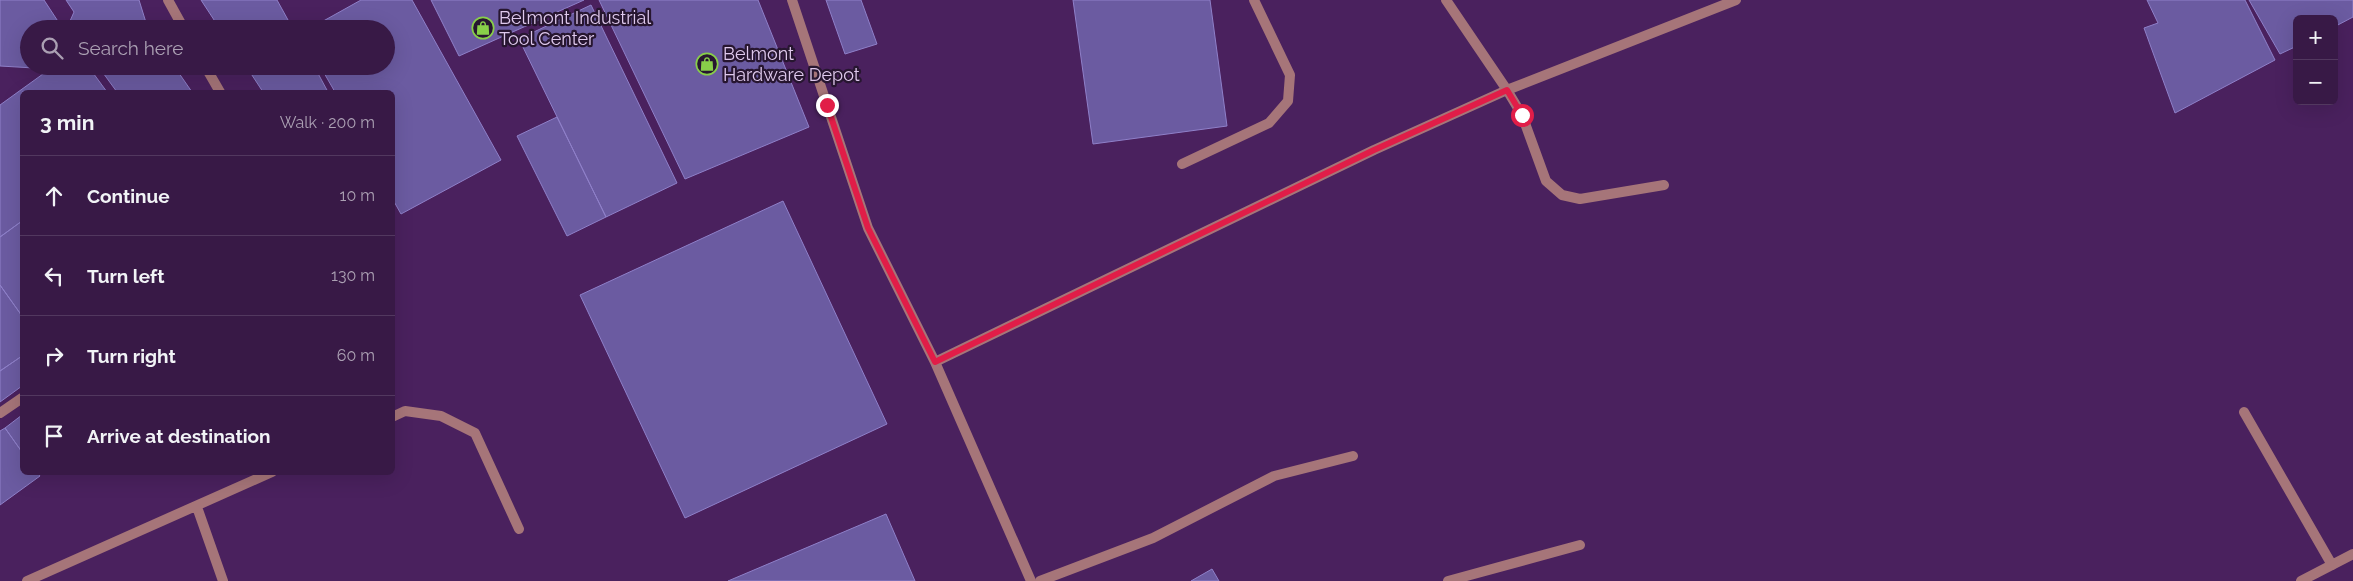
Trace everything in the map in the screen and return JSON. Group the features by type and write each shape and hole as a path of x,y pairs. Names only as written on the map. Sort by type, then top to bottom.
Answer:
{"street":[{"path":"168,0 179,20"},
{"path":"792,0 868,228 935,362 1030,581"},
{"path":"1182,164 1269,123 1288,101 1290,75 1254,0"},
{"path":"1446,0 1522,115 1546,181 1562,195 1580,199 1664,185"},
{"path":"935,362 1374,150 1507,90 1736,0"},
{"path":"210,75 219,90"},
{"path":"0,413 20,399"},
{"path":"395,416 406,411 441,416 475,433 518,529"},
{"path":"2244,412 2332,565"},
{"path":"1040,581 1153,538 1274,476 1353,456"},
{"path":"27,581 266,475"},
{"path":"197,507 223,581"},
{"path":"1448,581 1580,544"},
{"path":"2301,581 2353,554"}],"building":[{"path":"0,0 44,0 57,20 20,20 20,67 0,66"},
{"path":"66,0 139,0 145,20 70,20 74,12"},
{"path":"201,0 277,0 288,20 214,20"},
{"path":"361,0 412,0 501,160 401,214 395,203 395,90 334,90 325,75 395,75 395,20 325,20"},
{"name":"Belmont Industrial Tool Center","path":"431,0 584,0 459,56"},
{"name":"Belmont Hardware Depot","path":"599,0 758,0 809,127 685,179"},
{"path":"826,0 861,0 877,44 845,54"},
{"path":"1073,0 1210,0 1227,126 1093,144"},
{"path":"2147,0 2245,0 2275,60 2175,113 2144,28 2158,23"},
{"path":"2249,0 2353,0 2353,17 2338,25 2338,15 2293,15 2293,48 2280,54"},
{"path":"591,5 677,183 606,217 519,39"},
{"path":"42,75 95,75 106,90 21,90"},
{"path":"105,75 180,75 191,90 116,90"},
{"path":"252,75 319,75 327,90 262,90"},
{"path":"20,91 20,222 0,237 0,105"},
{"path":"557,117 606,217 567,236 517,136"},
{"path":"783,201 887,424 685,518 580,295"},
{"path":"20,222 20,313 0,285 0,237"},
{"path":"0,285 20,313 20,357 0,371"},
{"path":"20,357 20,387 0,402 0,371"},
{"path":"20,417 20,449 5,428"},
{"path":"5,428 20,449 20,475 40,476 0,505 0,431"},
{"path":"886,514 915,581 728,581"},
{"path":"1212,569 1219,581 1191,581"}],"place":[{"name":"Belmont Industrial Tool Center","path":"483,28"},
{"name":"Belmont Hardware Depot","path":"707,64"}],"route":[{"path":"827,105 868,228 935,362 1374,150 1507,90 1522,115"}]}
